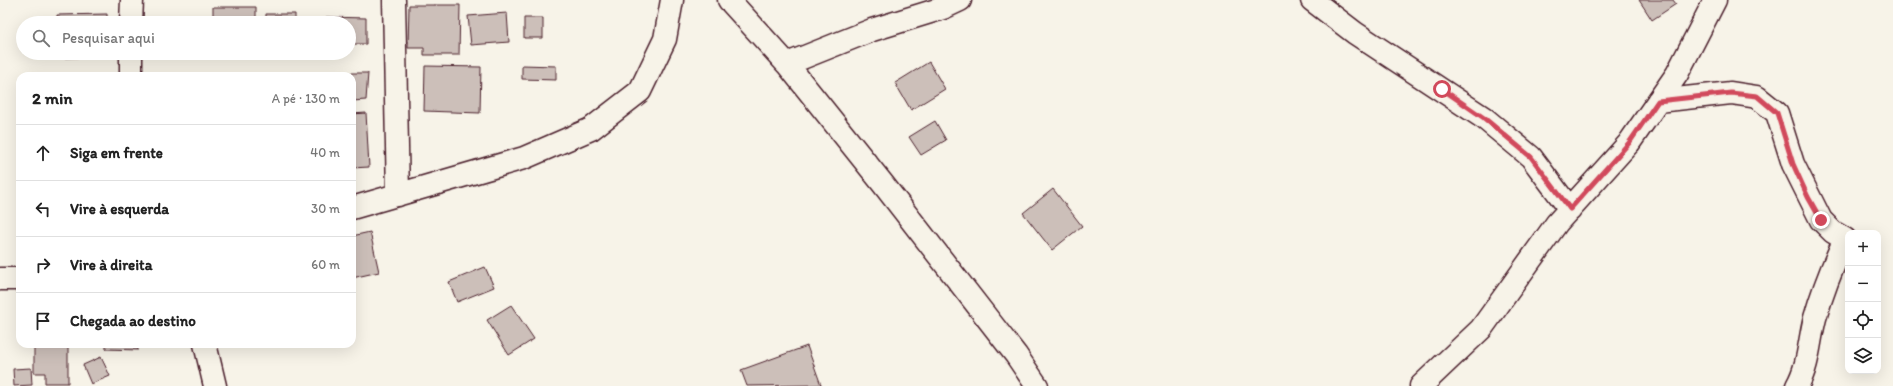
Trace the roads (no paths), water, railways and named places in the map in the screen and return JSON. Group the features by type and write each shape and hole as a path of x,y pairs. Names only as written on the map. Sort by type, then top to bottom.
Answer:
{"street":[{"path":"131,16 132,0"},
{"path":"394,0 398,195"},
{"path":"356,207 524,158 591,129 640,91 665,39 672,0"},
{"path":"729,0 787,64 883,184 1016,355 1037,386"},
{"path":"787,64 872,30 943,8 960,0"},
{"path":"1312,0 1355,33 1484,118 1531,157 1570,209"},
{"path":"1421,386 1481,329 1557,223 1629,143 1676,74 1715,0"},
{"path":"131,60 131,72"},
{"path":"1658,101 1731,93 1757,96 1777,113 1793,164 1808,197 1821,220 1833,232 1845,239 1827,280 1815,319 1804,373 1797,386"},
{"path":"0,279 16,279"},
{"path":"206,348 215,386"}]}
